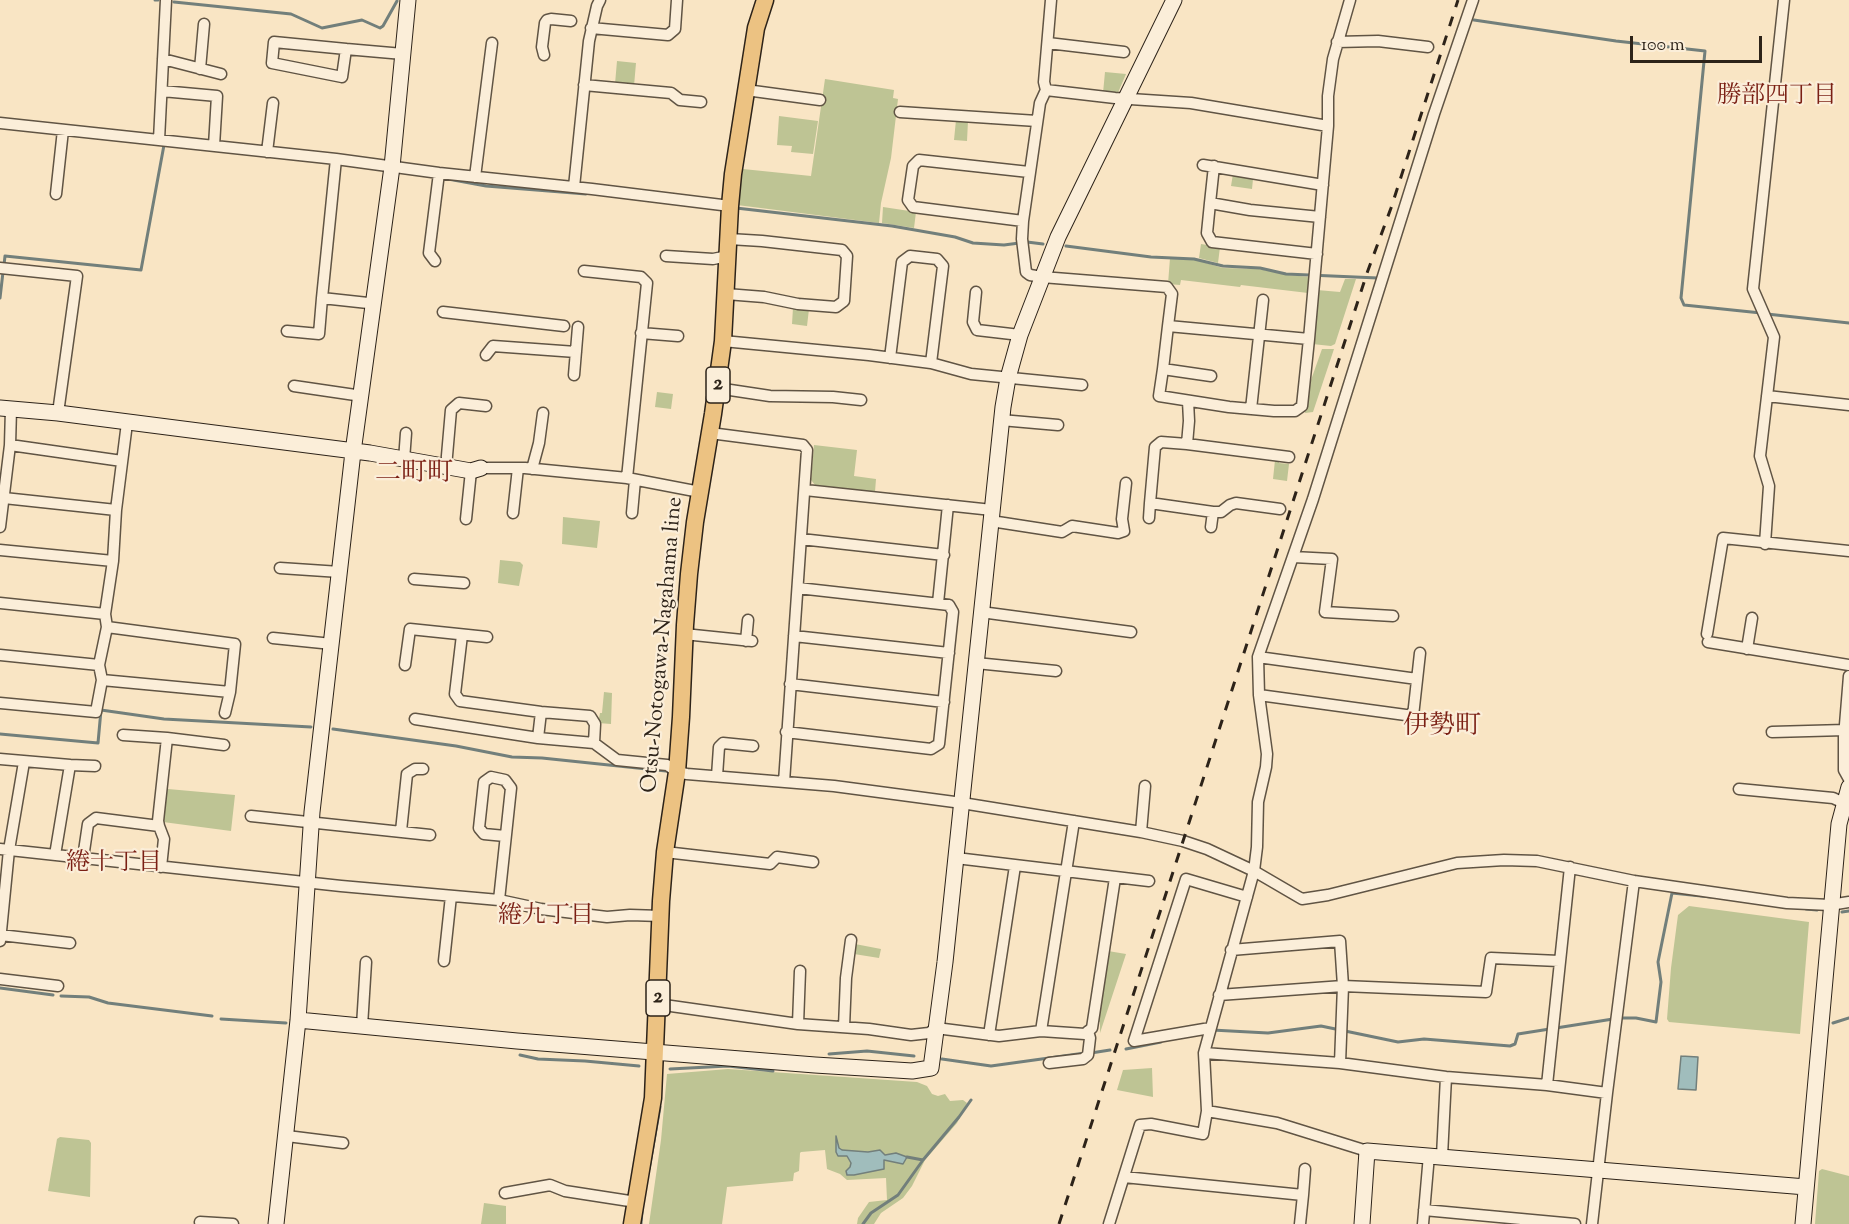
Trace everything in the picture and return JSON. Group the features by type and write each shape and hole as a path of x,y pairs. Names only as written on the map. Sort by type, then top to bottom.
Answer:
{"main road":[{"name":"Otsu-Notogawa-Nagahama line","path":"632,1224 653,1098 665,852 681,717 689,574 723,341 730,206 756,28 765,0"}],"street":[{"path":"159,140 166,0"},
{"path":"276,1224 298,1020 312,822 354,452 392,167 408,0"},
{"path":"574,187 591,28 600,0"},
{"path":"591,28 668,35 675,29 677,0"},
{"path":"1051,0 1044,82 1046,90 1040,103 1023,220 1022,242 1026,272 1042,277 1167,287 1172,294 1159,396 1251,409 1295,411 1302,406 1333,58 1350,0"},
{"path":"298,1020 815,1065 912,1071 931,1068 962,803 1001,420 1008,378 1020,335 1058,237 1174,0"},
{"path":"1109,1224 1140,1125 1151,1124 1203,1134 1207,1111 1204,1053 1254,871 1257,847 1258,802 1267,754 1259,695 1258,657 1313,499 1434,114 1473,0"},
{"path":"1765,544 1769,486 1760,456 1774,338 1753,289 1784,0"},
{"path":"544,55 542,47 547,20 571,21"},
{"path":"201,69 204,24"},
{"path":"1337,42 1378,41 1428,47"},
{"path":"346,49 342,77 273,63 274,42 403,54"},
{"path":"475,177 492,43"},
{"path":"1048,43 1124,51"},
{"path":"164,59 221,74"},
{"path":"584,85 670,93 680,100 701,102"},
{"path":"746,90 820,100"},
{"path":"1046,90 1191,103 1328,126"},
{"path":"162,91 217,96 214,146"},
{"path":"267,152 273,103"},
{"path":"900,112 1037,121"},
{"path":"0,123 730,206"},
{"path":"56,194 63,130"},
{"path":"1023,220 914,207 908,200 913,166 919,160 1029,172"},
{"path":"287,331 319,334 336,162"},
{"path":"1317,254 1212,242 1207,233 1210,203 1209,166 1323,184"},
{"path":"435,261 429,253 439,173"},
{"path":"1210,203 1250,210 1320,217"},
{"path":"666,256 712,259 728,247 762,241 842,250 847,256 844,301 836,307 726,294"},
{"path":"890,358 902,262 910,256 937,259 943,266 931,363"},
{"path":"0,268 77,276 58,413"},
{"path":"584,271 641,277 647,283 641,333 631,479 632,513"},
{"path":"976,292 973,322 977,330 1020,335"},
{"path":"322,298 368,303 374,307"},
{"path":"1251,409 1263,300"},
{"path":"443,312 564,326"},
{"path":"1168,326 1309,339"},
{"path":"574,375 578,327"},
{"path":"641,333 678,336"},
{"path":"723,341 931,363 971,374 1082,385"},
{"path":"486,355 493,346 576,352"},
{"path":"1163,369 1211,376"},
{"path":"294,386 362,396"},
{"path":"717,388 770,396 861,400"},
{"path":"1767,396 1849,405"},
{"path":"1187,444 1188,401"},
{"path":"446,467 452,410 459,403 486,406"},
{"path":"0,527 10,445 6,408 354,452 446,467 532,469 631,479 700,492"},
{"path":"532,469 543,413"},
{"path":"1001,420 1058,425"},
{"path":"0,703 96,712 102,680 99,665 107,627 105,614 127,423"},
{"path":"404,460 406,433"},
{"path":"710,433 803,445 807,450 784,782"},
{"path":"1149,518 1155,447 1161,442 1289,457"},
{"path":"10,445 122,461"},
{"path":"513,513 518,468"},
{"path":"466,519 476,469"},
{"path":"805,490 948,505 1062,532 1072,526 1118,533 1124,531 1122,519 1126,483"},
{"path":"4,498 116,510"},
{"path":"1150,503 1213,512 1221,512 1230,505 1236,504 1280,509"},
{"path":"938,603 948,505"},
{"path":"1211,528 1213,512"},
{"path":"1849,551 1723,538 1708,638 1747,649 1849,665"},
{"path":"801,539 944,555"},
{"path":"0,550 112,561"},
{"path":"1293,557 1332,559 1325,612 1393,616"},
{"path":"280,568 340,572"},
{"path":"414,579 464,583"},
{"path":"786,732 931,749 939,744 953,612 949,604 798,588"},
{"path":"0,603 105,614"},
{"path":"981,612 1131,632"},
{"path":"1747,649 1752,618"},
{"path":"684,634 749,641 748,620"},
{"path":"107,627 235,644 230,692 225,713"},
{"path":"405,665 410,629 487,637"},
{"path":"462,635 454,694 460,701 590,717 595,724 594,743"},
{"path":"794,636 949,653"},
{"path":"273,638 332,644"},
{"path":"1259,695 1413,716 1420,653"},
{"path":"0,655 99,665"},
{"path":"1258,657 1417,680"},
{"path":"976,663 1056,671"},
{"path":"1849,676 1844,770 1849,779"},
{"path":"102,680 230,692"},
{"path":"790,684 944,702"},
{"path":"538,738 541,712"},
{"path":"415,719 538,738 594,743 617,760 667,765 676,772 834,786 962,803 1141,832 1188,842 1254,871 1302,898 1328,895 1457,863 1504,860 1537,861 1634,881 1787,903 1830,905 1849,902"},
{"path":"1772,732 1845,730"},
{"path":"123,735 224,745"},
{"path":"161,867 164,839 158,820 167,738"},
{"path":"717,776 719,747 723,743 753,746"},
{"path":"0,759 95,766"},
{"path":"0,940 5,850 24,762"},
{"path":"55,855 70,765"},
{"path":"401,831 407,774 415,768 423,769"},
{"path":"500,900 511,788 505,780 490,777 484,782 479,828 484,834 505,836"},
{"path":"1141,832 1145,786"},
{"path":"1803,1224 1830,905 1839,824 1849,787"},
{"path":"1739,789 1833,798 1844,804"},
{"path":"251,816 430,835"},
{"path":"83,858 88,824 96,818 159,826"},
{"path":"1041,1031 1074,821"},
{"path":"5,850 309,883 500,900 541,909 607,916 661,916"},
{"path":"665,852 770,864 777,857 813,862"},
{"path":"956,858 1066,873 1149,881"},
{"path":"989,1035 1015,866"},
{"path":"1547,1085 1570,867"},
{"path":"657,1004 798,1024 911,1035 928,1033 936,1028 999,1036 1041,1031 1085,1034 1092,1028 1115,878"},
{"path":"1210,1028 1134,1041 1186,879 1247,897"},
{"path":"1592,1224 1634,881"},
{"path":"444,961 451,896"},
{"path":"0,935 70,943"},
{"path":"844,1027 846,978 851,939"},
{"path":"1232,950 1340,941 1342,986 1340,1063"},
{"path":"1219,996 1342,986 1486,992 1491,958 1559,961"},
{"path":"362,1026 366,962"},
{"path":"798,1024 800,971"},
{"path":"0,979 58,986"},
{"path":"1049,1063 1083,1059 1088,1053 1088,1031"},
{"path":"1204,1053 1340,1063 1446,1077 1547,1085 1607,1093"},
{"path":"1423,1224 1436,1156 1446,1077"},
{"path":"1207,1111 1277,1123 1367,1151 1806,1187"},
{"path":"287,1136 343,1143"},
{"path":"1362,1224 1367,1151"},
{"path":"1300,1224 1305,1169"},
{"path":"1124,1177 1303,1196"},
{"path":"504,1193 550,1185 565,1191 636,1202"},
{"path":"1424,1210 1575,1224"},
{"path":"200,1222 233,1224"}],"green space":[{"path":"617,61 636,63 634,86 615,84"},
{"path":"1105,72 1126,74 1117,95 1103,93"},
{"path":"825,79 894,90 893,98 898,99 891,158 879,223 737,205 743,169 811,176"},
{"path":"779,116 818,121 813,154 791,152 792,146 777,145"},
{"path":"956,120 968,121 967,141 954,140"},
{"path":"1233,174 1249,176 1249,179 1253,179 1252,189 1231,186"},
{"path":"883,207 916,212 914,228 882,223"},
{"path":"1201,244 1220,247 1218,263 1199,258"},
{"path":"1170,258 1196,260 1223,268 1259,269 1310,277 1308,293 1181,280 1180,285 1168,284"},
{"path":"1345,279 1356,279 1335,344 1331,346 1312,344 1317,290 1340,292"},
{"path":"793,308 809,309 807,326 792,324"},
{"path":"1322,349 1334,349 1313,412 1305,413 1311,380"},
{"path":"657,392 673,394 671,409 655,407"},
{"path":"814,445 857,450 854,476 876,479 875,492 815,485 811,480"},
{"path":"1275,460 1289,464 1287,481 1273,479"},
{"path":"563,517 600,521 597,548 562,544"},
{"path":"500,560 520,562 523,565 519,586 498,583"},
{"path":"604,692 612,693 611,724 598,723 600,713 602,713"},
{"path":"166,790 235,795 231,831 163,822"},
{"path":"1689,906 1809,922 1800,1034 1669,1022 1667,1019 1671,968 1678,915"},
{"path":"855,944 881,949 879,958 854,954"},
{"path":"1108,951 1126,954 1100,1033 1100,1022 1097,1021"},
{"path":"1152,1068 1153,1097 1117,1090 1123,1070"},
{"path":"728,1069 917,1082 927,1086 932,1094 938,1096 945,1094 950,1101 963,1100 967,1103 957,1123 925,1160 903,1198 881,1213 874,1224 857,1224 858,1218 869,1202 887,1200 886,1178 847,1180 840,1174 827,1169 825,1150 801,1152 799,1171 794,1173 793,1181 727,1187 722,1224 649,1224 661,1140 667,1074"},
{"path":"60,1137 89,1140 91,1143 90,1197 48,1191 57,1139"},
{"path":"1822,1169 1849,1176 1849,1224 1815,1224 1819,1171"},
{"path":"484,1203 506,1206 506,1224 481,1224"}],"water":[{"path":"1681,1056 1698,1057 1696,1090 1678,1089"},
{"path":"836,1136 839,1148 842,1150 868,1152 880,1150 885,1155 896,1153 907,1157 903,1164 884,1160 884,1169 847,1175 846,1171 851,1163 847,1156 838,1156"}],"waterway":[{"path":"174,2 291,14 322,28 362,20 380,28 397,1"},
{"path":"1474,20 1616,41 1705,51 1681,298 1684,305 1761,313"},
{"path":"4,265 5,256 141,270 164,145"},
{"path":"448,179 486,186 586,194"},
{"path":"736,208 892,226 955,237 973,243 1043,244"},
{"path":"1066,246 1151,257 1194,259 1223,266 1260,268 1286,274 1378,278"},
{"path":"0,298 3,272"},
{"path":"1767,314 1849,323"},
{"path":"0,734 98,743 101,710 164,719 311,727"},
{"path":"333,729 456,746 512,757 666,771"},
{"path":"1620,1018 1656,1022 1661,982 1658,962 1672,893 1711,897"},
{"path":"1806,909 1817,910"},
{"path":"1842,912 1849,911"},
{"path":"0,988 53,995"},
{"path":"61,996 89,997 108,1003 212,1016"},
{"path":"1833,1023 1849,1018"},
{"path":"221,1019 286,1023"},
{"path":"1212,1030 1268,1033 1321,1026 1398,1042 1424,1039 1510,1046 1515,1044 1518,1034 1613,1019"},
{"path":"1126,1049 1161,1042"},
{"path":"1091,1053 1110,1050"},
{"path":"829,1054 867,1051 914,1056"},
{"path":"942,1059 991,1066 1085,1053"},
{"path":"520,1055 538,1059 639,1066"},
{"path":"670,1069 728,1066 773,1071"},
{"path":"907,1157 923,1160 971,1100"},
{"path":"649,1169 660,1107"},
{"path":"863,1224 871,1213 898,1195 923,1160"},
{"path":"641,1224 642,1211"}],"railway":[{"path":"1059,1224 1367,273 1391,208 1458,0"}],"district":[{"name":"勝部四丁目","path":"1777,98"},
{"name":"二町町","path":"414,476"},
{"name":"伊勢町","path":"1442,729"},
{"name":"綣十丁目","path":"114,865"},
{"name":"綣九丁目","path":"546,918"}]}
